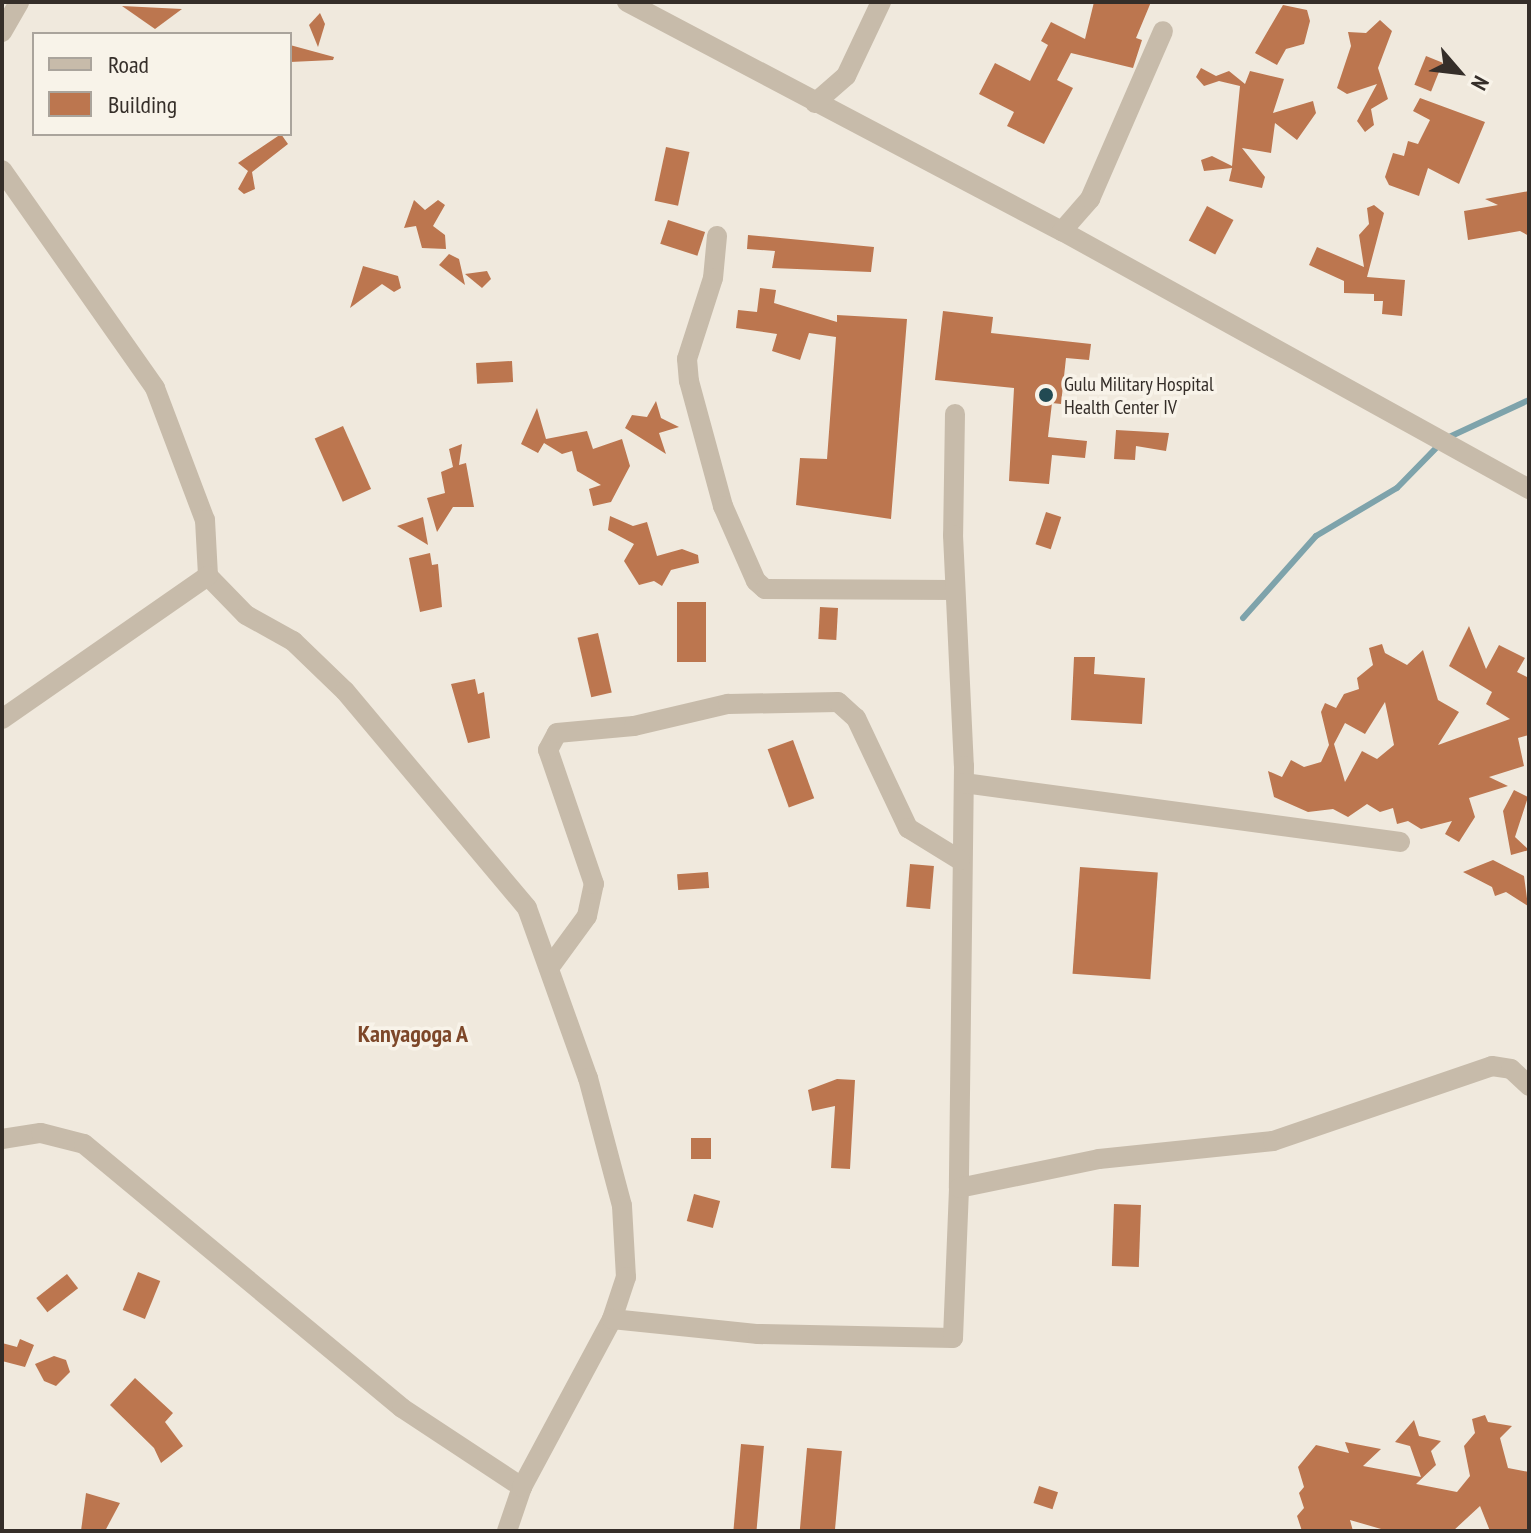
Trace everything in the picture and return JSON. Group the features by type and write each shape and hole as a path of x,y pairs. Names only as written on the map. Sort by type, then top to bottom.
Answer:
{"street":[{"path":"2,32 19,2"},
{"path":"627,2 1062,231 1529,489"},
{"path":"815,103 846,76 881,2"},
{"path":"1062,231 1090,199 1163,31"},
{"path":"2,170 155,388 205,520 208,576 246,615 293,641 454,815 527,908 588,1078 622,1206 626,1277 612,1319 522,1487 507,1531"},
{"path":"717,236 713,278 687,359 689,381 723,506 756,581 765,589 955,590"},
{"path":"612,1319 758,1334 953,1338 959,1188 960,860 964,783 955,590 955,414"},
{"path":"2,719 208,576"},
{"path":"549,968 587,916 594,884 548,750 557,733 634,726 728,704 838,702 856,718 908,828 960,860"},
{"path":"964,783 1400,842"},
{"path":"959,1188 1099,1159 1273,1141 1492,1066 1511,1069 1529,1086"},
{"path":"2,1139 41,1133 84,1144 402,1408 522,1487"}],"building":[{"path":"1094,2 1151,2 1136,38 1142,40 1133,68 1071,53 1057,80 1073,88 1044,144 1007,126 1014,112 979,94 995,63 1030,81 1048,45 1041,41 1051,22 1085,39"},
{"path":"1283,5 1307,10 1310,21 1304,44 1286,49 1277,65 1255,53"},
{"path":"122,6 182,9 155,29"},
{"path":"320,13 325,24 318,47 309,25"},
{"path":"1380,20 1392,31 1378,68 1388,99 1371,109 1374,125 1365,132 1357,121 1377,84 1347,94 1337,88 1351,46 1348,32 1366,33"},
{"path":"292,46 334,57 333,60 292,62"},
{"path":"1426,56 1443,63 1431,91 1414,85"},
{"path":"1201,68 1216,76 1229,71 1245,84 1250,71 1284,79 1273,113 1313,101 1316,113 1297,140 1275,123 1271,153 1242,148 1265,177 1262,188 1229,181 1232,168 1204,171 1201,160 1212,156 1232,166 1240,86 1219,81 1204,86 1196,77"},
{"path":"1420,98 1485,122 1459,184 1428,168 1419,196 1389,185 1385,177 1393,153 1404,156 1408,141 1418,144 1430,120 1413,111"},
{"path":"278,136 282,136 288,144 252,172 255,189 244,194 238,189 248,171 238,163"},
{"path":"666,147 689,152 678,206 655,201"},
{"path":"1529,191 1529,236 1520,231 1468,240 1464,211 1498,205 1485,199"},
{"path":"414,200 425,210 438,200 445,205 433,226 445,235 446,249 422,248 416,226 404,228"},
{"path":"1374,205 1384,213 1367,277 1405,280 1402,316 1382,314 1383,301 1374,301 1374,294 1344,293 1344,281 1309,265 1317,247 1364,267 1359,235 1369,224 1367,208"},
{"path":"1207,206 1233,220 1215,255 1189,240"},
{"path":"668,220 705,232 697,256 660,244"},
{"path":"748,235 874,247 871,272 772,268 775,251 747,249"},
{"path":"449,254 459,259 465,285 439,265"},
{"path":"363,266 398,276 401,288 394,292 382,284 350,308"},
{"path":"487,271 491,279 482,288 465,274"},
{"path":"760,288 776,290 774,303 837,322 837,315 907,319 891,519 796,505 800,458 827,459 836,337 809,333 800,360 772,351 777,334 736,328 738,310 757,312"},
{"path":"943,311 993,317 991,333 1091,344 1089,360 1066,358 1061,404 1052,403 1048,437 1087,441 1085,458 1052,455 1049,484 1009,481 1014,388 935,380"},
{"path":"512,361 513,382 477,384 476,363"},
{"path":"656,401 661,418 679,427 659,433 666,454 625,428 632,415 647,417"},
{"path":"537,408 546,439 587,431 593,449 622,439 630,466 611,502 593,506 589,489 601,485 577,471 572,451 562,454 544,443 538,453 521,444"},
{"path":"343,426 371,489 343,502 315,439"},
{"path":"1116,430 1169,433 1166,451 1136,446 1135,460 1114,459"},
{"path":"462,444 459,465 466,463 474,507 453,507 437,532 427,498 445,493 441,472 453,467 449,449"},
{"path":"1046,512 1061,517 1051,549 1035,544"},
{"path":"610,516 633,526 647,522 657,556 682,549 698,555 699,563 671,570 662,586 654,581 639,585 624,561 634,544 608,530"},
{"path":"423,517 428,545 397,526"},
{"path":"430,553 432,565 438,564 442,607 420,612 409,558"},
{"path":"677,602 706,602 706,662 677,662"},
{"path":"820,607 838,608 836,640 818,639"},
{"path":"1469,626 1486,669 1499,645 1525,658 1517,672 1529,678 1529,735 1518,738 1524,766 1489,777 1508,786 1469,798 1475,817 1459,842 1445,834 1452,821 1421,829 1408,821 1397,824 1393,808 1380,812 1367,804 1348,817 1333,809 1308,812 1274,797 1268,771 1282,777 1291,760 1304,767 1321,762 1329,745 1321,712 1325,703 1336,708 1344,694 1359,689 1357,678 1373,665 1369,648 1382,644 1385,653 1407,665 1423,650 1438,700 1459,712 1438,745 1510,719 1486,704 1492,692 1449,666","holes":["1385,702 1394,745 1377,759 1362,751 1345,782 1334,744 1345,723 1365,734"]},
{"path":"598,633 612,692 591,697 578,638"},
{"path":"1074,657 1095,657 1094,674 1145,678 1142,724 1071,720"},
{"path":"475,679 478,694 484,692 490,738 468,743 451,684"},
{"path":"793,740 814,798 789,807 768,749"},
{"path":"1514,790 1528,797 1515,837 1529,850 1511,855 1503,811"},
{"path":"1493,860 1524,876 1528,906 1506,892 1495,896 1492,887 1463,872"},
{"path":"910,864 934,866 930,909 906,907"},
{"path":"1080,867 1158,872 1150,979 1073,974"},
{"path":"708,872 709,888 678,890 677,874"},
{"path":"837,1079 855,1080 850,1169 831,1168 835,1106 812,1111 808,1090"},
{"path":"691,1138 711,1138 711,1159 691,1159"},
{"path":"694,1194 720,1201 713,1228 687,1221"},
{"path":"1114,1204 1141,1205 1139,1267 1112,1266"},
{"path":"138,1272 160,1281 145,1319 123,1310"},
{"path":"67,1274 78,1288 47,1312 36,1298"},
{"path":"20,1339 34,1345 25,1367 2,1361 2,1343 17,1347"},
{"path":"54,1356 66,1360 70,1372 56,1386 44,1381 35,1364"},
{"path":"135,1378 173,1413 165,1422 183,1446 161,1463 154,1448 110,1405"},
{"path":"1485,1415 1488,1422 1512,1426 1500,1438 1508,1468 1529,1472 1529,1531 1490,1531 1480,1506 1453,1531 1388,1531 1350,1520 1353,1531 1302,1531 1297,1516 1304,1508 1299,1493 1304,1487 1298,1467 1316,1445 1349,1453 1345,1442 1381,1449 1363,1466 1421,1477 1410,1446 1395,1442 1414,1420 1419,1436 1441,1441 1431,1451 1436,1465 1416,1484 1457,1492 1470,1476 1464,1446 1475,1433 1472,1419"},
{"path":"741,1444 764,1446 756,1531 733,1531"},
{"path":"807,1448 842,1451 835,1531 800,1531"},
{"path":"1039,1486 1058,1492 1052,1509 1033,1503"},
{"path":"86,1493 120,1503 105,1531 81,1531"}],"waterway":[{"path":"1447,438 1529,400"},
{"path":"1243,618 1316,536 1397,488 1439,445"}],"place":[{"name":"Gulu Military Hospital Health Center IV","path":"1046,395"}],"district":[{"name":"Kanyagoga A","path":"413,1034"}]}
